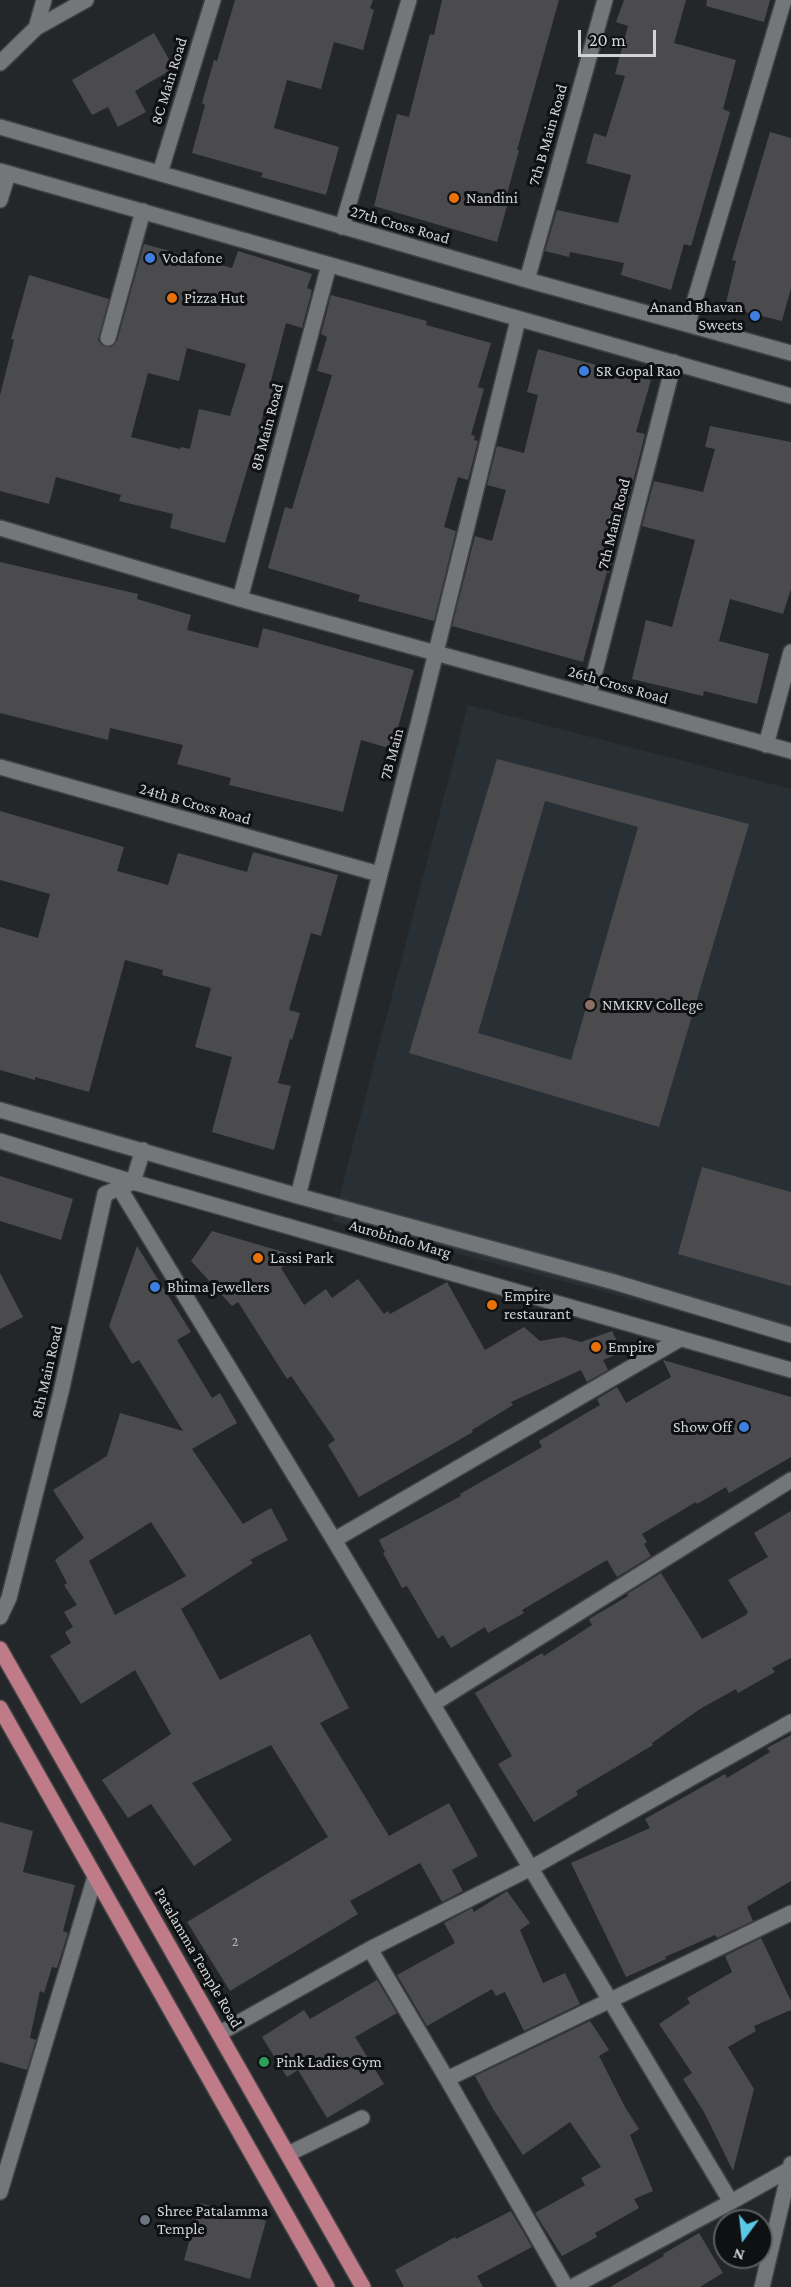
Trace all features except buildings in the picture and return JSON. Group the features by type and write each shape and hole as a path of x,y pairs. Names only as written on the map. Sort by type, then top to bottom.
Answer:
{"main road":[{"name":"Patalamma Temple Road","path":"0,1648 363,2287"},
{"path":"0,1708 327,2287"}],"street":[{"path":"36,28 44,0"},
{"path":"0,63 36,28 86,0"},
{"name":"8C Main Road","path":"160,173 213,0"},
{"path":"342,227 409,0"},
{"name":"7th B Main Road","path":"527,280 604,0"},
{"path":"687,323 784,0"},
{"name":"27th Cross Road","path":"0,127 527,280 791,353"},
{"path":"0,200 4,173 791,396"},
{"path":"108,338 143,211"},
{"name":"8B Main Road","path":"240,599 328,265"},
{"name":"7B Main","path":"298,1196 518,320"},
{"name":"7th Main Road","path":"589,696 674,362"},
{"name":"26th Cross Road","path":"0,528 240,599 791,752"},
{"path":"766,745 791,652"},
{"name":"24th B Cross Road","path":"0,767 379,874"},
{"name":"Aurobindo Marg","path":"0,1110 298,1196 614,1282 791,1335"},
{"name":"Aurobindo Marg","path":"0,1141 126,1185 791,1370"},
{"name":"8th Main Road","path":"0,1617 9,1598 58,1404 105,1194 126,1185 143,1150"},
{"path":"126,1185 334,1540 731,2202"},
{"path":"334,1540 680,1339"},
{"path":"433,1704 791,1480"},
{"path":"220,2033 370,1949 531,1868 791,1722"},
{"path":"0,2192 95,1878"},
{"path":"447,2079 791,1913"},
{"path":"370,1949 566,2287"},
{"path":"288,2154 362,2118"},
{"path":"572,2287 731,2202 790,2166"},
{"path":"762,2287 790,2166"}],"shaded area":[{"name":"NMKRV College","path":"468,705 791,789 791,1341 333,1221"}],"place":[{"name":"Nandini","path":"454,198"},
{"name":"Vodafone","path":"150,258"},
{"name":"Pizza Hut","path":"172,298"},
{"name":"Anand Bhavan Sweets","path":"755,316"},
{"name":"SR Gopal Rao","path":"584,371"},
{"name":"NMKRV College","path":"590,1005"},
{"name":"Lassi Park","path":"258,1258"},
{"name":"Bhima Jewellers","path":"155,1287"},
{"name":"Empire restaurant","path":"492,1305"},
{"name":"Empire","path":"596,1347"},
{"name":"Show Off","path":"744,1427"},
{"name":"Pink Ladies Gym","path":"264,2062"},
{"name":"Shree Patalamma Temple","path":"145,2220"}]}
